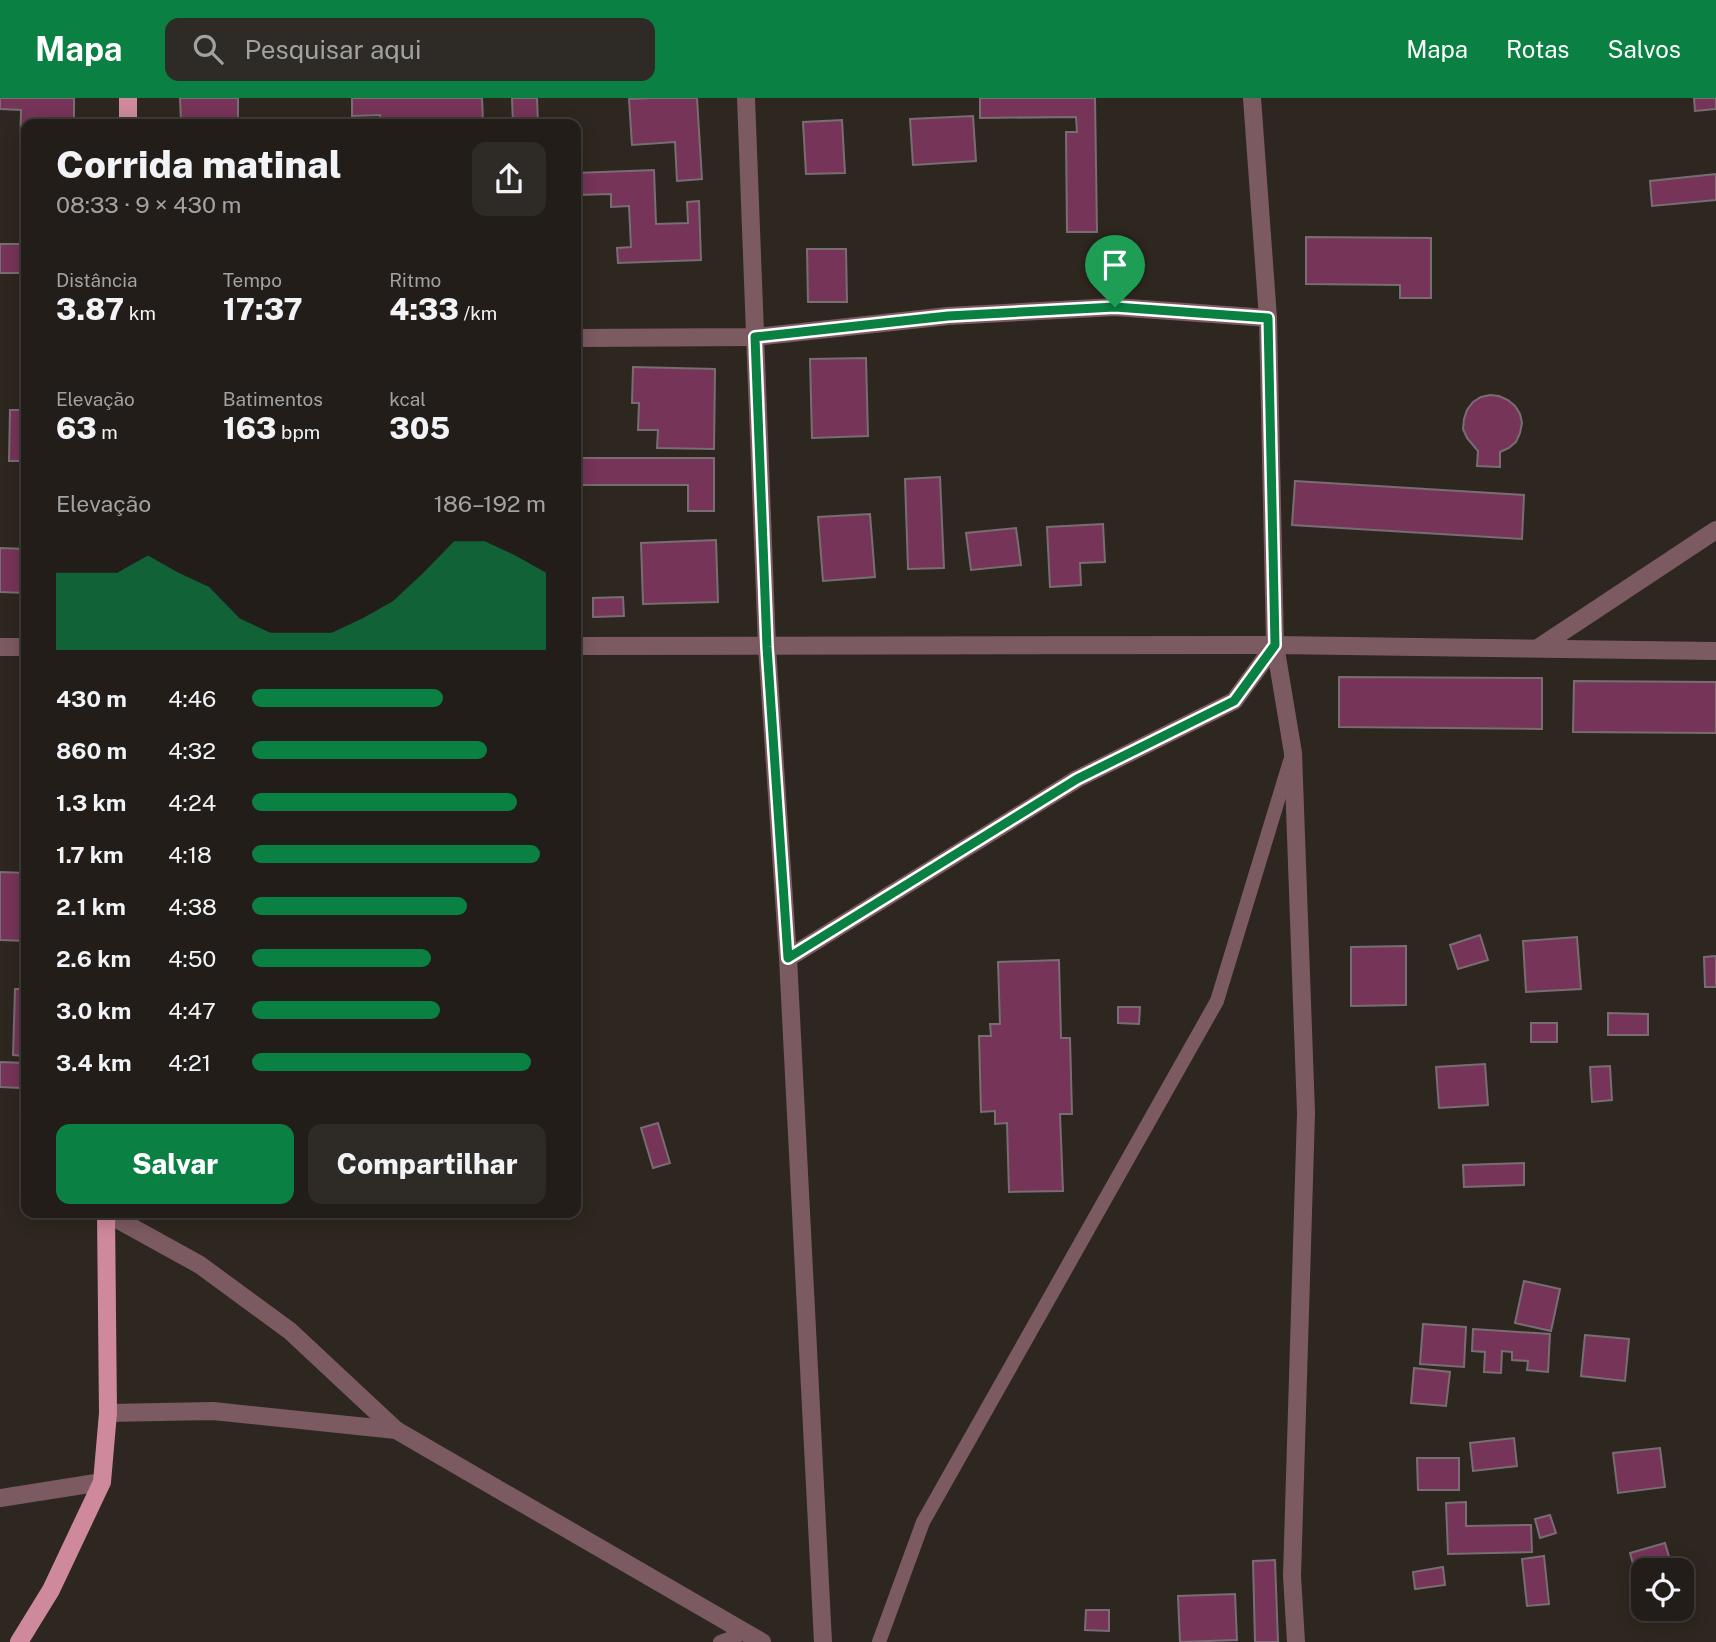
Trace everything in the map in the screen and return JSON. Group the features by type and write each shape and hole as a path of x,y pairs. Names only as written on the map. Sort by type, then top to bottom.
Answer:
{"main road":[{"path":"128,98 128,119"},
{"path":"19,1642 51,1590 102,1482 108,1413 106,1218"}],"street":[{"path":"746,98 767,647 788,958 823,1642"},
{"path":"1252,98 1268,318 1275,645 1293,753 1306,1113 1292,1576 1296,1642"},
{"path":"581,338 755,337 948,316 1115,307 1268,318"},
{"path":"1538,648 1716,530"},
{"path":"788,958 1077,779 1234,701 1275,645"},
{"path":"581,646 1275,645 1716,651"},
{"path":"0,647 21,647"},
{"path":"115,1218 200,1265 278,1323 396,1430 762,1642"},
{"path":"108,1413 213,1411 396,1430"},
{"path":"0,1498 102,1482"}],"lane":[{"path":"880,1642 923,1522 1217,1001 1293,753"},
{"path":"720,1642 745,1633"}],"building":[{"path":"0,98 74,98 74,119 21,119 21,152 20,152 21,110 0,109"},
{"path":"180,98 238,98 238,119 181,119"},
{"path":"352,98 482,98 483,119 380,119 380,115 352,116"},
{"path":"512,98 537,98 538,119 513,119"},
{"path":"697,98 702,179 677,181 675,142 632,145 629,99"},
{"path":"980,98 1095,98 1097,232 1067,232 1066,132 1077,132 1076,117 980,118"},
{"path":"1694,98 1716,98 1716,109 1695,111"},
{"path":"973,116 976,161 913,165 910,119"},
{"path":"842,120 845,173 806,174 803,122"},
{"path":"654,170 656,224 688,223 687,202 699,201 701,260 618,263 617,248 631,247 629,206 611,207 611,194 581,195 581,173"},
{"path":"1716,174 1716,200 1652,206 1650,181"},
{"path":"1306,237 1431,238 1431,298 1400,298 1400,285 1306,284"},
{"path":"0,244 21,244 21,273 0,273"},
{"path":"807,249 846,249 847,302 808,302"},
{"path":"866,358 868,436 812,438 810,359"},
{"path":"633,367 715,369 714,449 657,448 658,430 638,430 639,403 632,403"},
{"path":"1490,395 1499,396 1515,406 1522,423 1516,442 1500,452 1500,467 1477,466 1478,451 1463,429 1467,410 1473,402"},
{"path":"10,410 21,410 21,461 9,461"},
{"path":"581,458 714,458 714,511 688,511 688,485 581,485"},
{"path":"940,477 944,568 908,569 905,479"},
{"path":"1295,481 1524,495 1522,539 1292,525"},
{"path":"870,514 875,577 823,581 818,517"},
{"path":"1103,524 1105,562 1080,563 1081,585 1050,587 1047,527"},
{"path":"1016,528 1021,565 971,570 966,533"},
{"path":"716,540 718,602 643,604 641,543"},
{"path":"0,548 21,549 21,593 0,592"},
{"path":"623,597 624,616 593,617 593,598"},
{"path":"1339,677 1542,678 1542,729 1339,727"},
{"path":"1574,681 1716,682 1716,733 1573,732"},
{"path":"0,872 21,873 21,941 0,940"},
{"path":"1480,935 1488,960 1458,969 1450,945"},
{"path":"1577,937 1581,989 1526,992 1523,941"},
{"path":"1406,946 1406,1005 1351,1006 1351,947"},
{"path":"1716,956 1716,987 1705,987 1704,957"},
{"path":"1059,960 1061,1038 1070,1038 1072,1114 1060,1114 1063,1191 1009,1192 1007,1123 995,1124 995,1111 981,1112 979,1036 991,1036 990,1024 1000,1024 998,962"},
{"path":"15,989 21,989 21,1056 13,1055"},
{"path":"1118,1007 1140,1007 1139,1024 1118,1023"},
{"path":"1608,1013 1648,1014 1648,1035 1608,1035"},
{"path":"1531,1023 1557,1023 1557,1042 1531,1042"},
{"path":"0,1062 21,1063 21,1088 0,1087"},
{"path":"1485,1064 1488,1105 1439,1108 1436,1067"},
{"path":"1610,1066 1612,1100 1592,1102 1590,1067"},
{"path":"658,1123 670,1163 653,1168 641,1128"},
{"path":"1524,1163 1524,1185 1464,1187 1463,1165"},
{"path":"1524,1281 1560,1289 1551,1331 1515,1323"},
{"path":"1423,1324 1466,1327 1464,1367 1420,1364"},
{"path":"1473,1329 1550,1334 1548,1372 1527,1370 1528,1361 1512,1360 1512,1352 1502,1351 1501,1373 1484,1372 1485,1352 1472,1351"},
{"path":"1585,1335 1629,1339 1625,1381 1581,1376"},
{"path":"1414,1368 1450,1372 1446,1406 1411,1403"},
{"path":"1514,1438 1517,1466 1473,1471 1470,1443"},
{"path":"1660,1448 1665,1487 1618,1493 1613,1453"},
{"path":"1417,1458 1459,1458 1459,1490 1418,1490"},
{"path":"1466,1502 1466,1526 1531,1525 1532,1552 1448,1554 1446,1503"},
{"path":"1550,1515 1556,1533 1540,1538 1535,1519"},
{"path":"1665,1543 1669,1558 1631,1558 1630,1553"},
{"path":"1544,1556 1549,1604 1527,1606 1522,1559"},
{"path":"1275,1560 1278,1642 1255,1642 1253,1561"},
{"path":"1443,1567 1445,1585 1415,1589 1413,1572"},
{"path":"1235,1594 1237,1640 1180,1642 1178,1596"},
{"path":"1086,1610 1109,1610 1109,1631 1085,1630"}],"route":[{"path":"1115,307 1268,318 1275,645 1234,701 1077,779 788,958 767,647 755,337 948,316 1115,307"}]}
